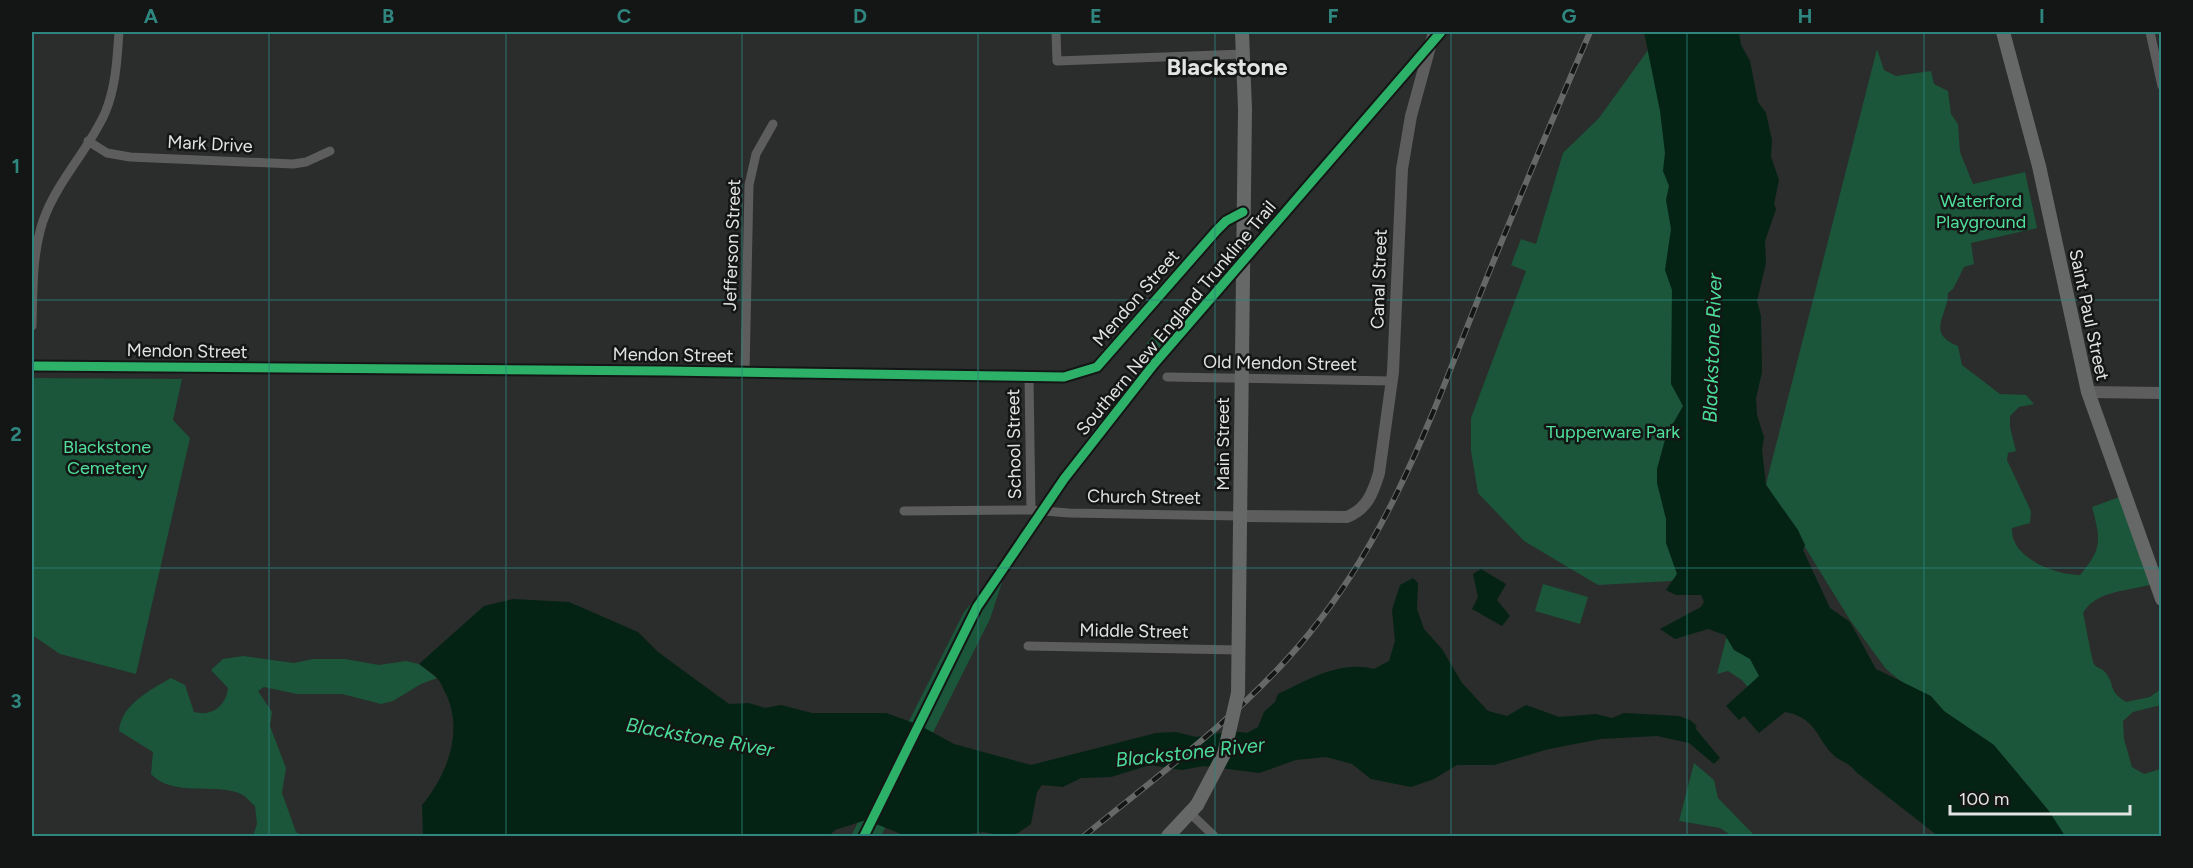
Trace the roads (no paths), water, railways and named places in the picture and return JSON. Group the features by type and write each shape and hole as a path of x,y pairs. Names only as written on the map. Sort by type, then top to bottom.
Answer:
{"main road":[{"name":"Main Street","path":"1168,837 1194,809 1224,754 1238,693 1243,212 1242,32"},
{"name":"Saint Paul Street","path":"2003,32 2039,166 2088,392 2162,599"}],"street":[{"path":"32,326 36,252 44,219 62,180 88,141 110,101 115,82 119,32"},
{"path":"1056,32 1057,61 1243,54"},
{"name":"Canal Street","path":"1347,517 1359,512 1368,502 1377,481 1392,381 1402,170 1411,116 1434,32"},
{"path":"2150,32 2162,86"},
{"name":"Jefferson Street","path":"745,372 749,185 756,154 772,124"},
{"name":"Mark Drive","path":"88,141 107,153 130,156 293,164 306,162 330,151"},
{"name":"Mendon Street","path":"32,366 1064,377 1097,367 1217,230 1226,221 1243,212"},
{"name":"Old Mendon Street","path":"1167,376 1392,381"},
{"name":"School Street","path":"1029,378 1031,510"},
{"path":"2088,392 2162,393"},
{"name":"Church Street","path":"904,512 1031,510 1079,514 1347,517"},
{"name":"Middle Street","path":"1028,646 1239,650"},
{"path":"1194,809 1214,837"}],"water":[{"name":"Blackstone River","path":"1644,32 1739,32 1741,45 1750,61 1758,102 1766,113 1772,140 1771,157 1779,180 1774,204 1776,209 1765,241 1766,263 1757,301 1761,316 1762,372 1756,398 1757,415 1764,437 1762,450 1766,485 1798,530 1805,545 1803,550 1830,608 1850,622 1876,669 1931,696 1944,711 1994,745 2049,811 2065,836 1938,836 1830,752 1805,720 1785,712 1759,733 1744,716 1739,720 1726,706 1759,676 1750,659 1734,650 1725,635 1708,629 1675,639 1660,629 1701,607 1704,602 1701,595 1676,595 1666,590 1677,574 1666,543 1666,519 1657,483 1657,469 1666,436 1683,406 1671,384 1672,290 1665,270 1671,229 1666,200 1669,186 1663,171 1665,153 1660,111"},
{"path":"1481,569 1506,584 1497,600 1510,616 1502,626 1472,609 1478,597 1473,574"},
{"name":"Blackstone River","path":"1413,578 1418,583 1417,609 1424,629 1442,649 1462,683 1488,711 1507,716 1526,705 1559,717 1596,714 1612,718 1624,713 1679,716 1690,720 1697,726 1695,728 1720,758 1714,764 1689,743 1657,736 1601,739 1549,749 1494,765 1457,765 1434,779 1411,787 1371,779 1352,764 1326,757 1296,760 1259,773 1204,766 1182,770 1150,765 1111,777 1081,778 1063,787 1042,785 1037,792 1031,824 1018,833 1006,836 983,832 954,836 906,836 866,820 835,830 829,836 423,836 422,805 445,767 453,738 453,723 451,708 440,681 419,664 484,606 513,599 569,602 638,632 658,652 729,704 749,703 765,708 781,705 812,713 886,713 919,725 954,744 1031,765 1156,733 1176,732 1196,737 1233,731 1247,733 1258,727 1264,712 1275,702 1278,694 1337,669 1361,667 1374,669 1389,661 1395,641 1392,610 1400,585"}],"railway":[{"path":"1084,836 1201,741 1257,690 1308,635 1337,597 1363,557 1407,473 1590,32"}],"district":[{"name":"Blackstone","path":"1227,67"}],"park label":[{"name":"Waterford Playground","path":"1981,211"},
{"name":"Tupperware Park","path":"1613,432"},
{"name":"Blackstone Cemetery","path":"107,457"}]}
